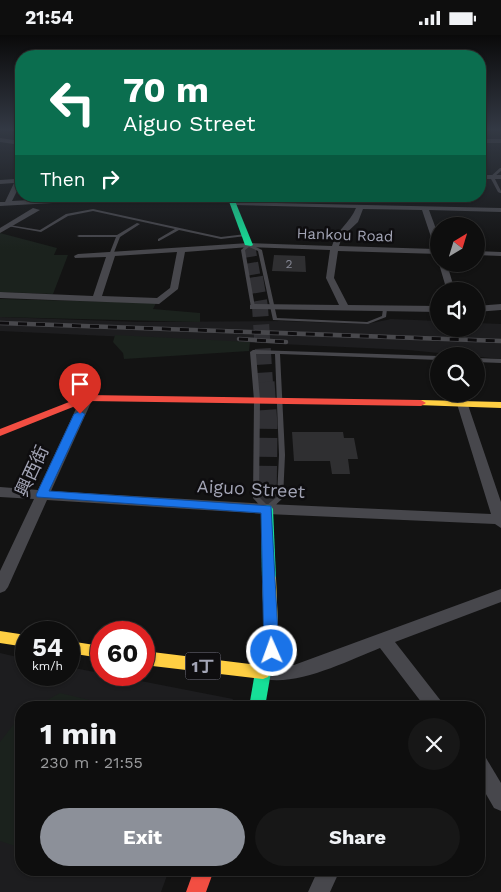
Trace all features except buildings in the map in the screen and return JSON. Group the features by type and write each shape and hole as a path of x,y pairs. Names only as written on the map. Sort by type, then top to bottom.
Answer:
{"street":[{"path":"486,177 501,177"},
{"path":"0,182 15,180"},
{"path":"4,204 15,187"},
{"path":"4,204 38,202"},
{"path":"233,202 248,240"},
{"path":"287,202 501,210"},
{"path":"403,202 404,207"},
{"path":"345,308 330,278 338,237 355,219 361,206"},
{"path":"425,208 430,223"},
{"path":"0,231 36,210"},
{"name":"Hankou Road","path":"78,256 180,250 248,240 336,248 430,251"},
{"path":"0,295 159,301 174,289 180,250"},
{"path":"485,253 501,254"},
{"path":"97,298 112,255"},
{"path":"253,307 430,309"},
{"path":"485,308 501,307"},
{"path":"0,433 87,398 257,399 501,405"},
{"name":"興西街","path":"0,587 87,398"},
{"path":"463,404 501,520"},
{"name":"Aiguo Street","path":"0,492 267,509 501,520"},
{"path":"258,701 263,672 272,651 267,509"},
{"path":"263,672 294,673 501,595"},
{"path":"0,637 15,639"},
{"path":"383,639 430,701"},
{"name":"1丁","path":"155,659 263,672"},
{"path":"485,775 501,801"},
{"path":"196,892 202,876"},
{"path":"319,892 326,876"}],"lane":[{"path":"500,192 492,177 501,169"},
{"path":"9,225 41,231 67,215 93,210 221,238 248,240 260,249 274,307 275,319 368,323 384,317 384,309"},
{"path":"79,236 118,236 138,224"},
{"path":"159,240 178,229"},
{"path":"112,255 118,236"},
{"path":"248,240 243,250 253,307"},
{"path":"277,352 281,400 282,455 280,499 267,509 256,498 257,399 254,352 277,352 430,358"},
{"path":"485,360 501,361"}],"shaded area":[{"path":"0,233 57,248 54,255 68,255 53,294 0,292"},
{"path":"0,299 156,303 153,309 200,313 200,322 0,317"},
{"path":"0,317 139,322 282,321 367,324 391,319 430,321 430,337 485,337 485,323 501,324 501,359 485,357 485,347 430,347 430,352 0,331"},
{"path":"115,335 250,342 249,351 124,359 123,353 113,342"},
{"path":"0,653 15,656 15,686 80,686 80,669 90,671 90,686 155,686 155,684 233,699 232,701 15,701 15,876 167,876 161,892 0,892"},
{"path":"60,693 93,701 46,701"},
{"path":"15,723 15,846 0,841 0,742"}],"tunnel":[{"path":"249,245 255,279"},
{"path":"255,277 260,307 265,383"},
{"path":"265,382 268,425 267,509"}],"railway":[{"path":"0,323 501,341"},
{"path":"239,339 286,342"}],"traffic: fast":[{"path":"232,202 249,245"},
{"path":"267,509 269,578"},
{"path":"258,701 263,672"}],"traffic: slow":[{"path":"421,403 501,405"},
{"path":"155,659 263,672 272,651 269,578"},
{"path":"0,637 15,639"},
{"path":"80,649 90,650"}],"traffic: jam":[{"path":"0,433 87,398 421,403"},
{"path":"196,892 202,876"}],"route":[{"path":"80,414 42,495 267,509 272,651"}]}
